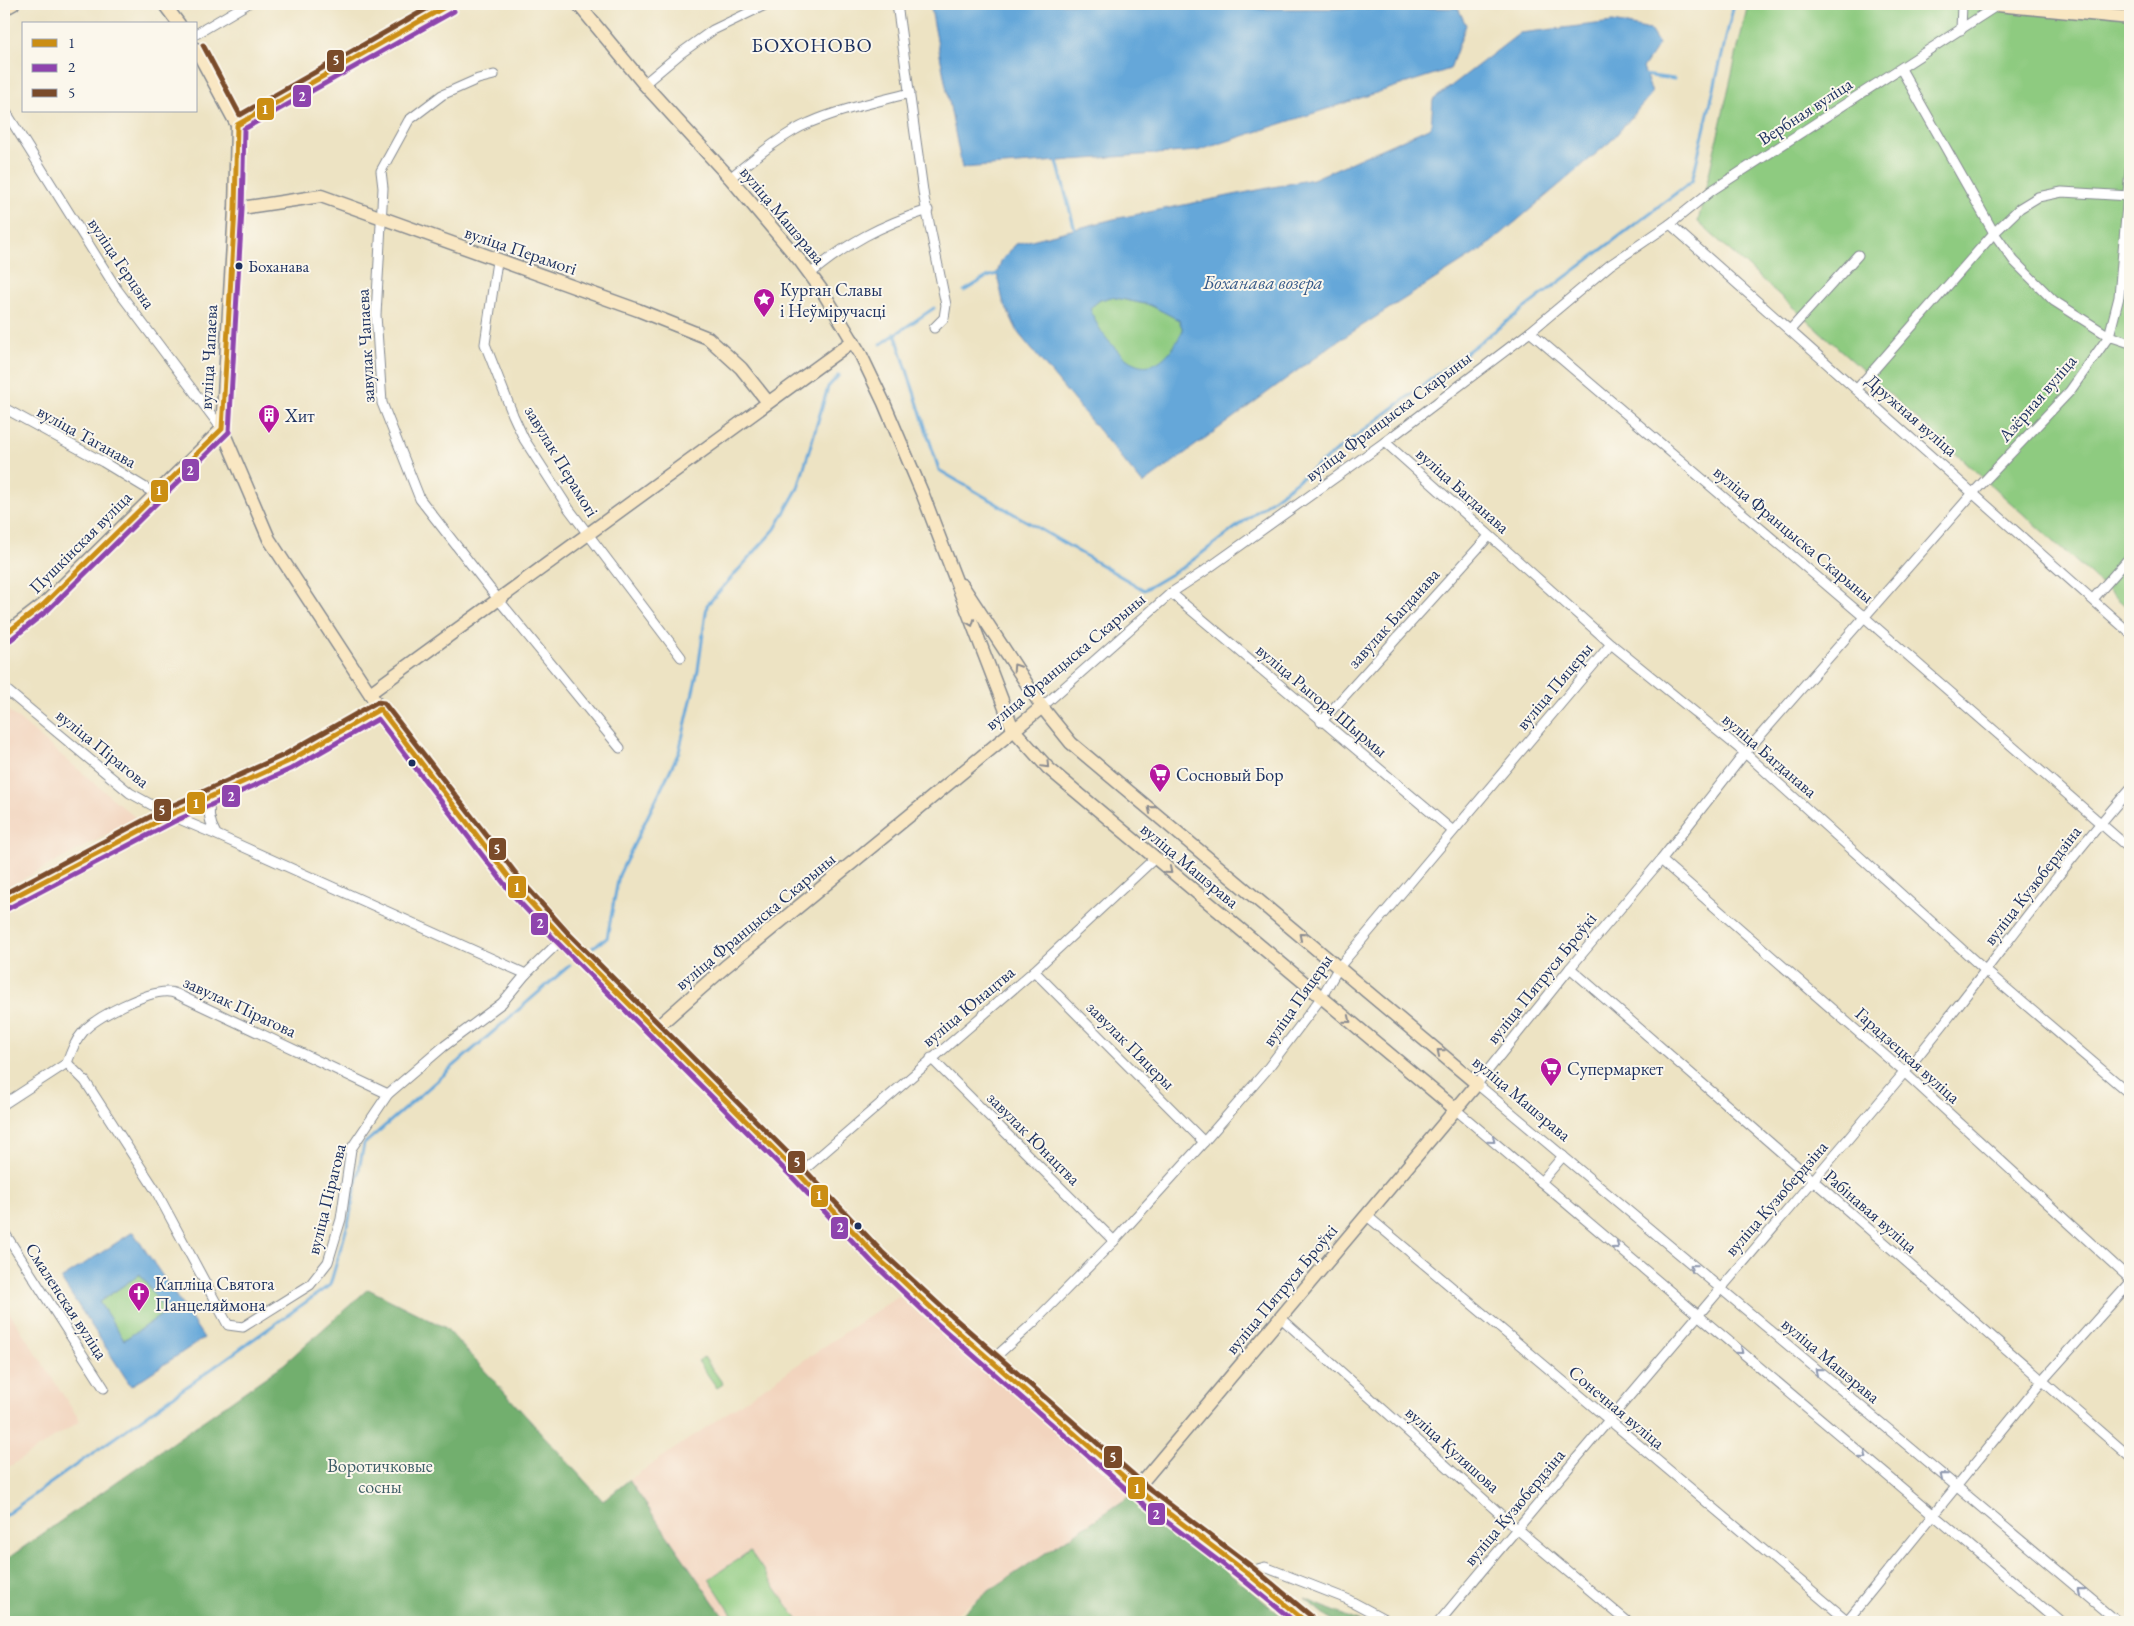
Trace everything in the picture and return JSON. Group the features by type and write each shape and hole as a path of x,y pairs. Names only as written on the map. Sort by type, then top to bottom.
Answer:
{"street":[{"path":"4,8 13,4"},
{"path":"164,4 178,22"},
{"path":"198,33 247,4"},
{"path":"237,125 450,4"},
{"name":"вуліца Машэрава","path":"578,4 644,84 730,178 810,274 853,341 884,403 923,496 1013,729 1048,768 1154,859 1455,1109 2060,1622"},
{"path":"897,4 924,198 928,210 946,306 944,318 934,328"},
{"path":"1961,30 1962,4"},
{"path":"1992,4 2130,18"},
{"name":"Вербная вуліца","path":"1670,224 1711,190 1961,30 1992,4"},
{"path":"644,84 681,53 713,30 763,5"},
{"name":"вуліца Чапаева","path":"198,53 237,125 235,209 222,429 269,539 380,709 501,867 563,938 800,1174 877,1257 940,1316 1137,1488 1246,1572 1306,1622"},
{"path":"1901,69 1994,233 2014,261 2054,301 2109,336 2130,343"},
{"name":"завулак Чапаева","path":"494,74 442,95 408,120 381,171 383,188 376,315 382,403 420,499 498,599 620,748"},
{"path":"730,178 757,156 807,123 849,109 910,93"},
{"name":"вуліца Герцэна","path":"4,109 116,288 222,429"},
{"path":"4,130 13,124"},
{"name":"Азёрная вуліца","path":"1974,492 2070,391 2109,336 2119,297 2130,170"},
{"path":"1857,389 1994,233 2020,208 2038,197 2062,192 2129,196"},
{"name":"вуліца Перамогі","path":"235,209 321,196 497,261 638,310 708,338 741,368 768,402"},
{"path":"810,274 836,252 865,234 896,220 928,210"},
{"path":"1530,332 1610,265 1670,224"},
{"name":"Дружная вуліца","path":"1670,224 1974,492 2130,633"},
{"path":"1790,330 1858,255"},
{"name":"завулак Перамогі","path":"497,261 485,344 524,438 588,534"},
{"name":"вуліца Францыска Скарыны","path":"655,1029 725,967 1042,707 1171,593 1385,442 1530,332 1863,616 2130,849"},
{"path":"370,693 853,341"},
{"name":"вуліца Таганава","path":"4,408 103,462 154,493"},
{"name":"Пушкінская вуліца","path":"4,635 43,605 154,493 222,429"},
{"name":"вуліца Багданава","path":"1385,442 1612,644 1745,753 1986,971 2130,1094"},
{"name":"вуліца Пятруся Броўкі","path":"1137,1488 1477,1084 1570,968 1661,860 1745,753 1863,616 1974,492"},
{"path":"588,534 681,656"},
{"name":"завулак Багданава","path":"1321,722 1489,536"},
{"path":"2094,599 2130,557"},
{"name":"вуліца Машэрава","path":"947,562 1042,707 1071,743 2118,1622"},
{"name":"вуліца Рыгора Шырмы","path":"1171,593 1321,722 1453,831"},
{"name":"вуліца Пяцеры","path":"992,1360 1032,1324 1114,1240 1265,1072 1321,998 1339,967 1612,644"},
{"name":"вуліца Пірагова","path":"4,688 130,793 170,816 217,835 526,974"},
{"path":"4,902 170,816 288,762 380,709"},
{"name":"вуліца Кузюбердзіна","path":"1439,1622 1904,1072 1986,971 2100,823 2130,789"},
{"path":"211,797 208,815 210,824 217,835"},
{"name":"вуліца Юнацтва","path":"800,1174 931,1058 1034,971 1154,859"},
{"name":"Гарадзецкая вуліца","path":"1661,860 1904,1072 2130,1281"},
{"name":"вуліца Пірагова","path":"67,1063 85,1081 156,1191 228,1325 243,1328 310,1285 328,1262 341,1219 351,1149 388,1094 443,1047 502,1003 526,974 563,938"},
{"name":"Рабінавая вуліца","path":"1570,968 2130,1457"},
{"name":"завулак Пяцеры","path":"1034,971 1204,1142"},
{"name":"завулак Пірагова","path":"67,1063 75,1043 92,1023 141,997 153,993 169,992 184,996 388,1094"},
{"name":"завулак Юнацтва","path":"931,1058 1114,1240"},
{"path":"4,1104 67,1063"},
{"path":"1541,1182 1563,1156"},
{"name":"Сонечная вуліца","path":"1366,1215 1848,1622"},
{"name":"Смаленская вуліца","path":"4,1232 104,1388"},
{"path":"1848,1622 2043,1380 2130,1281"},
{"name":"вуліца Куляшова","path":"1281,1318 1517,1529 1628,1622"},
{"path":"1246,1572 1265,1568 1347,1599 1390,1622"}],"shaded area":[{"path":"4,707 137,819 4,889"},
{"path":"898,1296 1132,1495 943,1622 727,1622 629,1480"},
{"path":"4,1304 80,1421 4,1470"}],"green space":[{"path":"1748,4 2130,4 2130,610 1698,222"},
{"path":"1111,297 1150,305 1179,320 1183,330 1172,350 1159,363 1146,366 1137,365 1121,355 1106,340 1097,326 1090,308 1100,300"},
{"path":"141,1274 166,1312 124,1340 99,1302"},
{"name":"Воротичковые сосны","path":"368,1289 446,1328 603,1501 629,1480 727,1622 4,1622 4,1561 284,1364"},
{"path":"704,1357 723,1384 717,1388 698,1361"},
{"path":"1132,1495 1289,1622 954,1622 983,1595"},
{"path":"750,1551 799,1622 737,1622 709,1579"},
{"path":"1305,1599 1360,1622 1333,1622"}],"water":[{"path":"930,4 1242,4 1261,9 1458,8 1466,25 1450,69 1197,151 962,168"},
{"name":"Боханава возера","path":"1613,22 1650,30 1659,44 1643,68 1652,93 1611,141 1487,246 1332,345 1143,484 1019,334 1003,301 997,274 1001,261 1016,244 1114,219 1313,179 1431,127 1433,100 1520,33","holes":["1111,297 1150,305 1179,320 1183,330 1170,351 1163,358 1147,365 1137,364 1117,350 1108,340 1090,308 1100,300"]},
{"path":"133,1232 204,1338 131,1386 61,1279","holes":["140,1274 166,1312 124,1340 99,1302"]}],"waterway":[{"path":"895,333 939,470 1144,590 1185,566 1692,181 1734,4"},
{"path":"1643,75 1674,79"},
{"path":"1057,161 1075,230"},
{"path":"964,291 987,277 997,274"},
{"path":"881,344 934,308"},
{"path":"593,947 607,938 619,875 679,752 698,670 707,605 775,529 798,488 828,387 839,375"},
{"path":"4,1516 330,1285 349,1220 364,1144 570,965"}],"transit line":[{"name":"5","path":"203,45 240,115 435,4"},
{"name":"1","path":"4,635 43,605 222,429 235,209 237,125 450,4"},
{"name":"2","path":"9,641 48,610 229,432 242,209 244,129 454,11"},
{"name":"5","path":"4,894 167,808 284,755 377,702 384,703 524,884 568,933 804,1169 882,1252 945,1310 1152,1491 1251,1566 1311,1616"},
{"name":"1","path":"4,902 170,815 287,762 380,709 518,889 563,938 799,1174 877,1257 940,1316 1147,1497 1246,1572 1306,1622"},
{"name":"2","path":"7,909 173,822 291,769 378,719 512,894 558,943 794,1179 872,1262 935,1322 1142,1503 1241,1578 1295,1622"}],"place":[{"name":"Боханава","path":"239,266"},
{"name":"Курган Славы і Неўміручасці","path":"764,318"},
{"name":"Хит","path":"269,434"},
{"name":"Сосновый Бор","path":"1160,793"},
{"name":"Супермаркет","path":"1551,1087"},
{"name":"Капліца Святога Панцеляймона","path":"139,1312"}],"district":[{"name":"БОХОНОВО","path":"812,45"}]}
